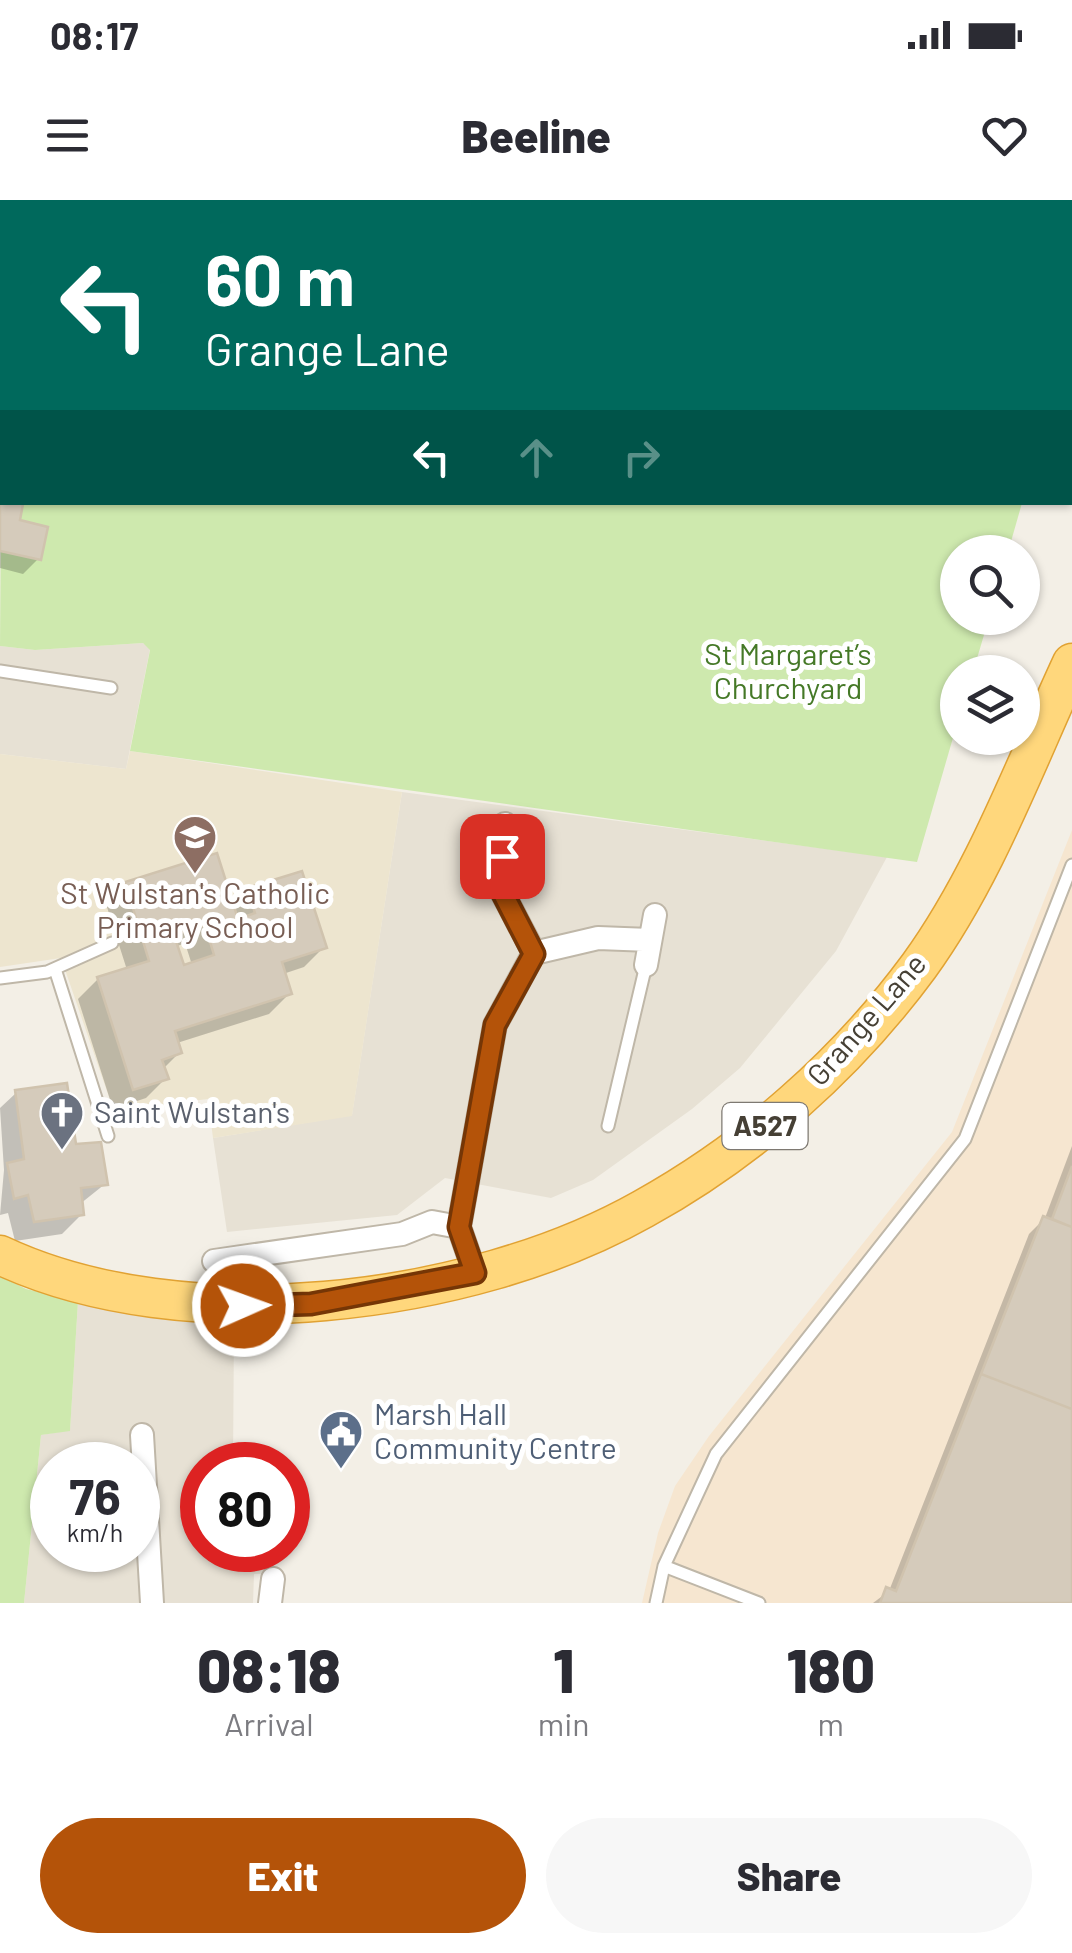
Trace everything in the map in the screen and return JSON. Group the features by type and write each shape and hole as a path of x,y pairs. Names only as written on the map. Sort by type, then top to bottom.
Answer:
{"highway":[{"name":"Grange Lane","path":"0,1255 36,1272 150,1298 243,1306 311,1304 475,1273 552,1250 642,1210 746,1142 835,1066 920,965 978,868 1072,663"}],"street":[{"path":"506,824 500,888 534,954"},
{"path":"646,965 655,915"},
{"path":"475,1273 459,1227 495,1025 534,954 598,938 650,940"},
{"path":"214,1261 402,1234 432,1222 459,1227"},
{"path":"141,1442 142,1436"},
{"path":"148,1572 152,1603"}],"lane":[{"path":"0,672 112,688"},
{"path":"656,1603 664,1566 716,1454 965,1138 1072,866"},
{"path":"0,978 55,969 112,943"},
{"path":"608,1126 646,965"},
{"path":"55,969 108,1136"},
{"path":"664,1566 759,1603"}],"shaded area":[{"path":"143,643 150,649 126,769 0,754 0,646 35,650"},
{"name":"St Wulstan's Catholic Primary School","path":"130,751 402,792 352,1116 213,1138 208,1099 126,1109 110,1100 61,958 0,967 0,754 126,769"},
{"path":"402,792 887,857 836,951 740,1068 692,1109 593,1180 551,1198 445,1178 397,1215 227,1232 213,1138 352,1115"},
{"path":"1072,830 1072,1603 642,1603 658,1533 675,1486 709,1436 952,1132"},
{"path":"78,1301 152,1317 234,1326 233,1442 180,1442 180,1572 268,1572 254,1574 253,1603 24,1603 30,1544 30,1572 160,1572 160,1442 40,1442 41,1435 70,1430"}],"green space":[{"name":"St Margaret’s Churchyard","path":"1,505 1021,505 1013,535 940,535 940,635 984,635 978,655 940,655 940,755 948,755 917,862 130,751 150,650 143,643 35,650 0,646"},
{"path":"0,1276 26,1289 78,1301 70,1431 41,1435 40,1442 30,1442 30,1544 24,1603 0,1603"}],"building":[{"path":"0,505 23,505 20,520 48,527 41,560 0,551"},
{"path":"217,853 238,919 255,913 247,888 302,871 327,948 282,962 292,994 175,1031 182,1053 162,1060 169,1079 133,1090 97,977 149,961 125,882","holes":["205,925 214,955 184,965 174,935"]},
{"name":"Saint Wulstan's","path":"67,1083 76,1144 101,1142 108,1185 81,1188 84,1215 34,1222 28,1195 14,1199 7,1163 24,1159 15,1090"},
{"path":"1072,1166 1072,1227 1052,1219"},
{"path":"1043,1216 1072,1227 1072,1409 981,1374"},
{"path":"981,1374 1072,1409 1072,1603 880,1603 886,1587 896,1591"}],"place":[{"name":"St Wulstan's Catholic Primary School","path":"195,875"},
{"name":"Saint Wulstan's","path":"62,1151"},
{"name":"Marsh Hall Community Centre","path":"341,1470"}],"route":[{"path":"243,1306 311,1304 475,1273 459,1227 495,1025 534,954 500,888 502,856"}]}
